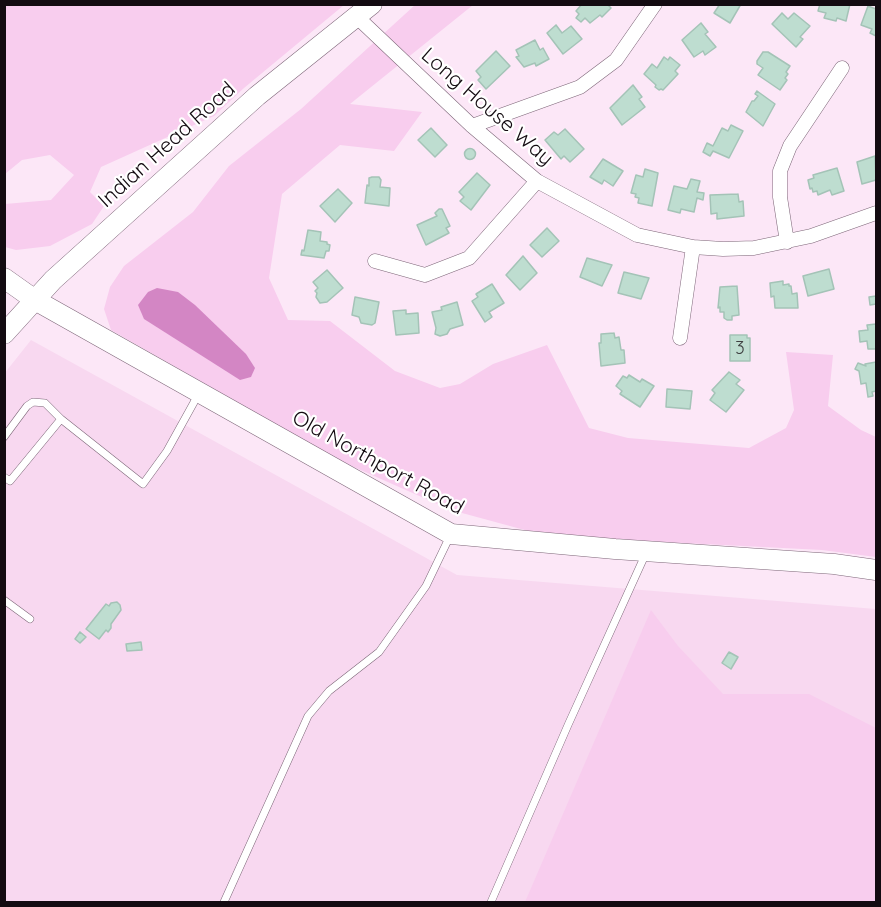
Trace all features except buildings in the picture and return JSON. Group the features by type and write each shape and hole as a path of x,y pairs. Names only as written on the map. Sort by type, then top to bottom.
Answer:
{"main road":[{"name":"Indian Head Road","path":"4,334 52,280 257,96 372,4"},
{"name":"Old Northport Road","path":"4,278 35,300 452,534 834,564 876,570"}],"street":[{"path":"472,126 580,87 616,60 655,4"},
{"name":"Long House Way","path":"357,17 472,126 537,181 637,234 693,247 754,248 787,242 876,213"},
{"path":"787,242 780,197 780,171 790,146 842,68"},
{"path":"375,261 425,275 469,258 537,181"},
{"path":"680,338 693,247"}],"lane":[{"path":"4,437 27,406 33,402 45,404 143,484 167,451 200,392"},
{"path":"4,477 10,481 61,418"},
{"path":"224,903 308,716 329,691 379,652 426,586 452,534"},
{"path":"491,903 647,551"},
{"path":"4,600 30,620"}],"shaded area":[{"path":"4,5 344,5 244,88 214,116 101,167 90,192 104,206 92,224 50,246 16,250 5,247 5,204 51,200 74,175 50,155 22,160 5,174"},
{"path":"415,5 473,5 350,104 422,112 394,151 340,145 282,194 269,278 288,320 330,321 395,371 440,388 460,384 493,364 547,345 589,428 628,438 749,448 786,428 794,410 786,352 833,355 828,406 861,430 876,437 876,557 822,550 625,540 532,532 451,510 338,460 111,330 104,309 110,287 124,266 193,212 229,166 301,109"},
{"path":"157,288 178,292 195,305 246,354 255,368 251,377 240,380 144,319 138,305 148,292"},
{"path":"31,340 457,575 876,609 876,902 5,902 4,374"},
{"path":"651,610 678,646 723,694 809,694 876,728 876,902 525,902"}]}
